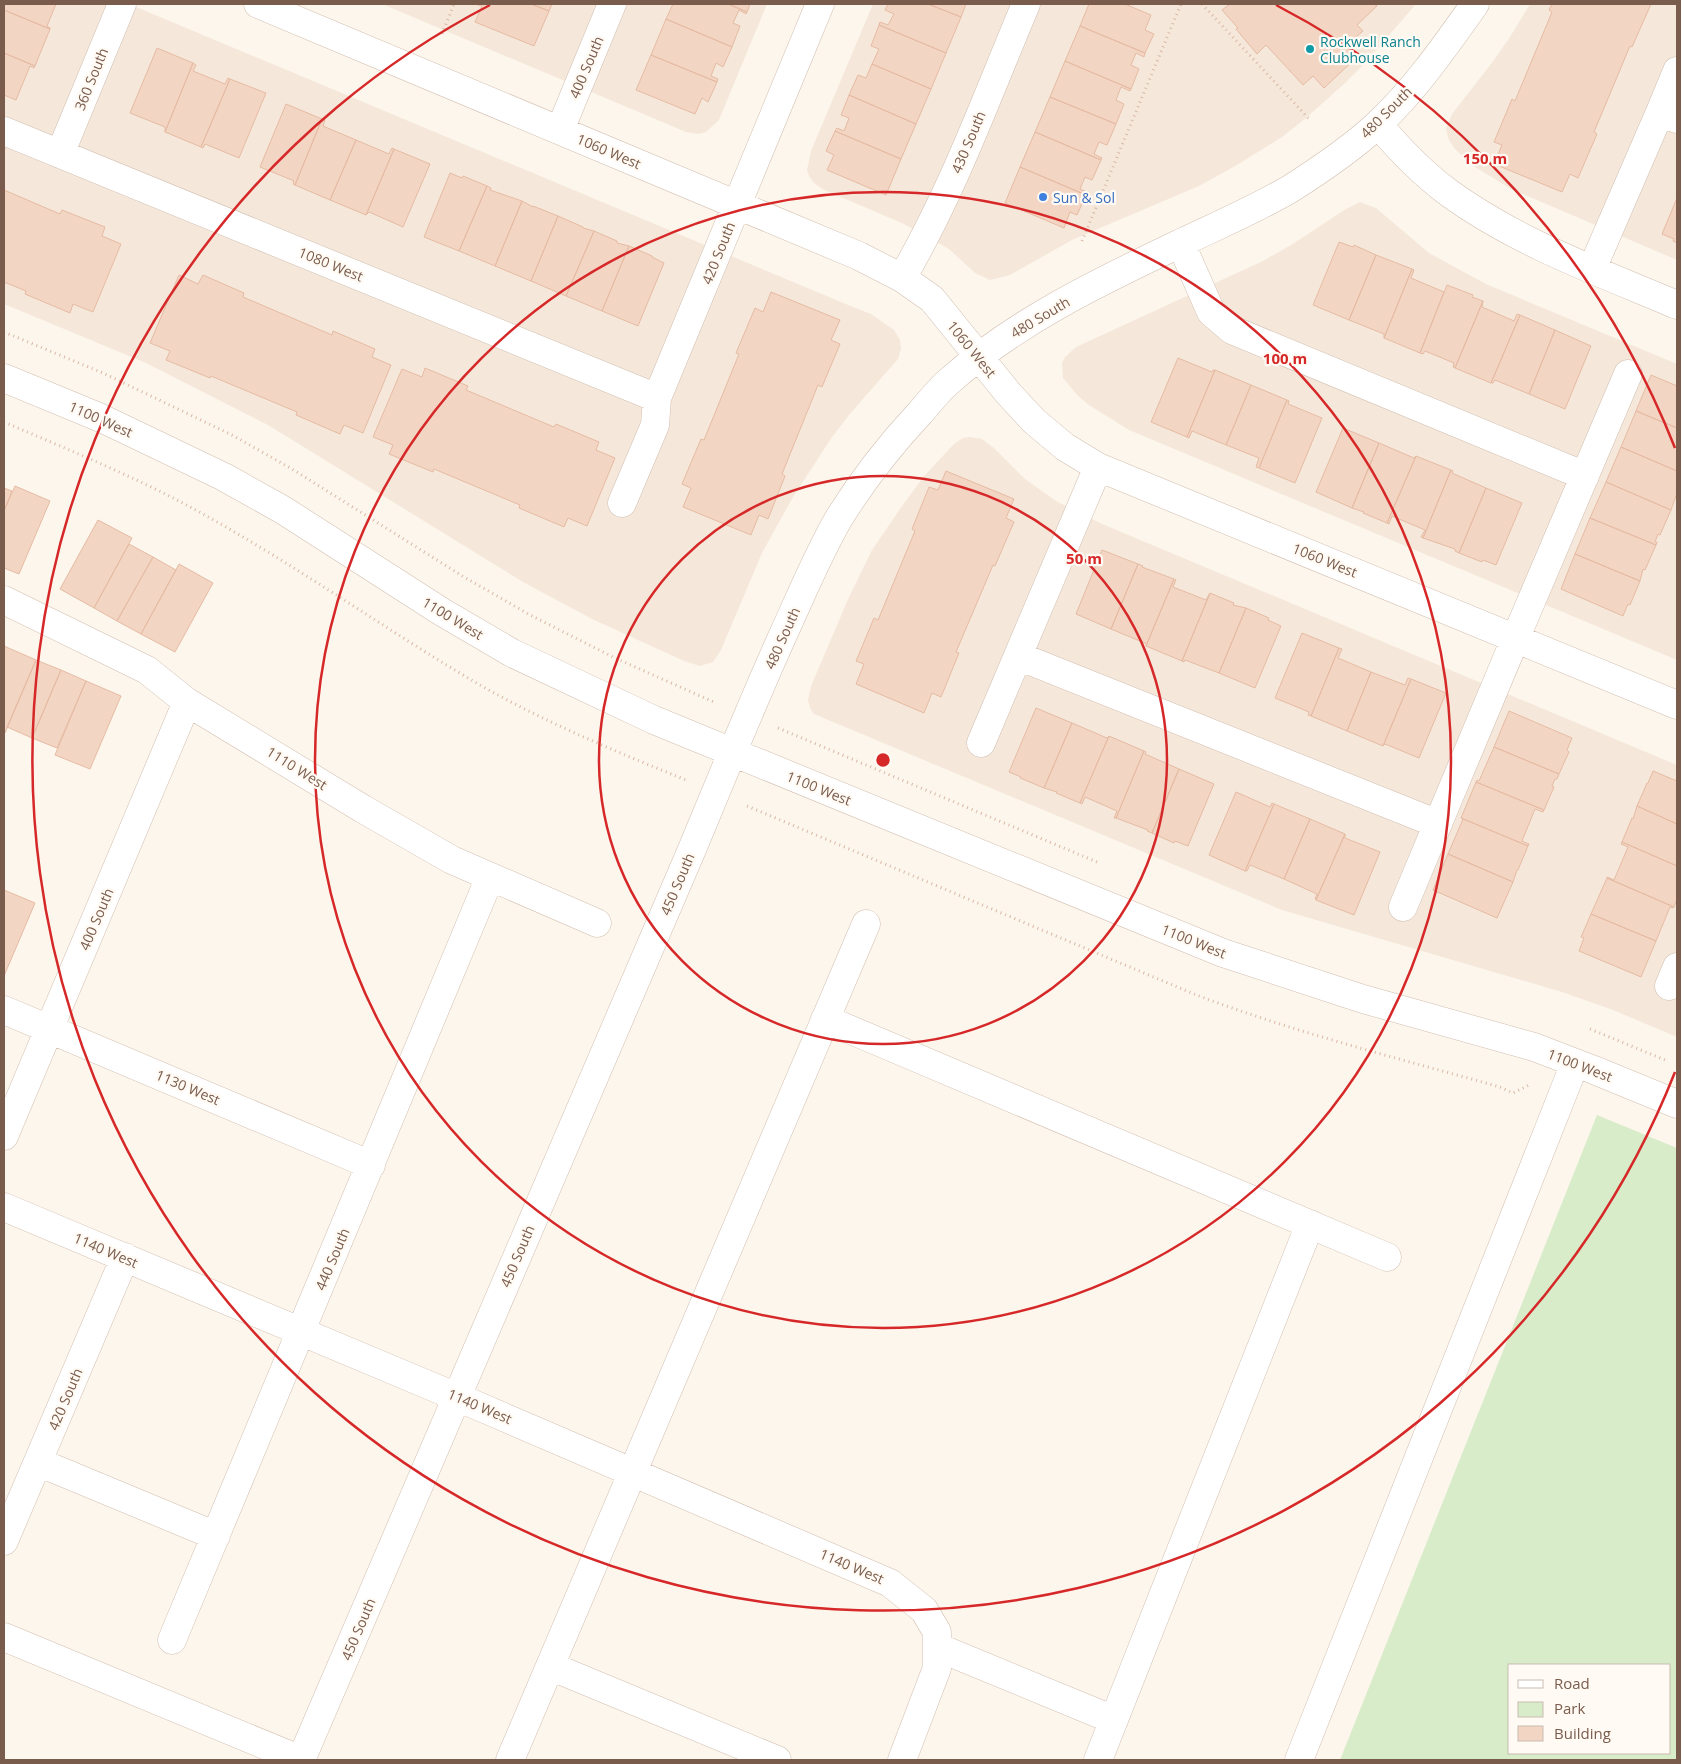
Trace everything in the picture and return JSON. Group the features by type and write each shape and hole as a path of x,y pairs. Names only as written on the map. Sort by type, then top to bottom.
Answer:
{"street":[{"name":"360 South","path":"60,154 122,4"},
{"name":"1060 West","path":"258,4 859,256 902,278 932,299 1008,393 1034,421 1065,447 1098,467 1677,704"},
{"name":"400 South","path":"560,130 612,4"},
{"name":"420 South","path":"622,504 655,425 657,398 820,4"},
{"name":"430 South","path":"902,278 925,239 942,204 1026,4"},
{"name":"480 South","path":"732,752 808,580 839,520 870,472 897,438 947,384 1016,330 1052,307 1233,220 1292,188 1336,158 1378,124 1412,87 1475,4"},
{"path":"1592,269 1669,116 1677,71"},
{"path":"1378,124 1411,161 1472,209 1525,240 1677,304"},
{"name":"1080 West","path":"4,131 657,398"},
{"path":"1181,244 1211,312 1232,330 1585,476"},
{"path":"1403,907 1628,374"},
{"name":"1100 West","path":"4,378 101,418 224,477 282,510 442,612 512,653 654,720 1223,953 1355,997 1534,1047 1677,1104"},
{"path":"981,743 1098,467"},
{"name":"1110 West","path":"4,600 147,670 187,702 371,814 452,860 597,923"},
{"path":"1018,656 1438,824"},
{"name":"400 South","path":"4,1136 187,702"},
{"name":"450 South","path":"301,1760 732,752"},
{"name":"440 South","path":"172,1640 490,877"},
{"path":"510,1760 866,924"},
{"name":"1130 West","path":"4,1010 371,1165"},
{"path":"825,1019 1387,1257"},
{"path":"1299,1760 1575,1063"},
{"name":"1140 West","path":"4,1207 457,1396 890,1582 924,1610 937,1639"},
{"path":"1098,1760 1310,1224"},
{"name":"420 South","path":"4,1541 125,1257"},
{"path":"38,1462 216,1536"},
{"path":"4,1637 301,1760"},
{"path":"902,1760 937,1668 937,1639 1114,1720"},
{"path":"550,1666 777,1760"}],"path":[{"path":"442,34 454,4"},
{"path":"1082,241 1181,4"},
{"path":"1202,4 1311,121"},
{"path":"4,332 103,373 232,435 284,464 530,616 615,658 695,694"},
{"path":"4,422 93,460 177,500 284,563 469,679 557,724 656,768"},
{"path":"800,737 1101,864"},
{"path":"771,816 1194,994 1277,1024 1513,1092"},
{"path":"1589,1029 1668,1061"}],"shaded area":[{"path":"4,4 129,4 871,314 894,330 900,340 901,349 898,359 832,437 793,497 762,553 721,650 713,662 700,666 684,661 592,619 523,582 268,425 146,363 4,304"},
{"path":"382,4 767,4 719,120 706,132 698,134 686,132"},
{"path":"873,4 1416,4 1365,63 1344,84 1282,137 1199,186 1072,240 1010,275 990,280 975,273 949,249 904,224 822,189 809,176 807,170 811,151"},
{"path":"1530,4 1677,4 1677,260 1511,189 1472,165 1455,149 1449,140 1446,129 1452,114 1491,64"},
{"path":"1360,202 1376,208 1429,253 1486,284 1677,364 1677,660 1129,430 1089,405 1078,396 1063,378 1062,363 1065,357 1076,347 1263,261"},
{"path":"963,438 982,439 994,448 1025,479 1056,501 1100,523 1677,765 1677,1037 1613,1010 1562,992 1282,910 814,714 808,700 811,686 849,597 872,550 925,475 954,444"}],"green space":[{"path":"1597,1115 1677,1148 1677,1760 1340,1760"}],"building":[{"path":"4,4 56,4 47,26 50,29 4,10"},
{"path":"475,4 531,4 549,11 534,46 475,22 482,6"},
{"path":"531,4 552,4 549,11"},
{"path":"673,4 728,4 747,12 746,14 739,10 733,23 740,26 732,47 666,19"},
{"path":"728,4 750,4 747,12"},
{"path":"888,4 928,4 961,17 946,53 879,25 880,22 888,25 894,14 885,10"},
{"path":"928,4 966,4 961,17"},
{"path":"1089,4 1125,4 1151,15 1145,30 1154,34 1145,53 1080,26"},
{"name":"Rockwell Ranch Clubhouse","path":"1230,4 1374,4 1377,6 1357,25 1363,31 1346,45 1357,57 1324,88 1313,76 1303,85 1266,45 1257,54 1222,10"},
{"path":"1552,4 1651,4 1632,47 1630,46 1594,132 1597,134 1578,178 1570,174 1562,192 1494,164 1502,145 1494,142 1512,99 1515,101 1552,12 1549,10"},
{"path":"4,10 50,29 35,66 4,53"},
{"path":"666,19 732,47 723,67 716,63 711,76 718,79 717,82 651,55"},
{"path":"879,25 946,53 931,89 872,64 879,49 871,46"},
{"path":"1080,26 1145,53 1144,57 1136,53 1131,65 1139,69 1131,89 1065,61"},
{"path":"157,48 193,63 165,132 165,127 130,113"},
{"path":"4,53 35,66 34,68 30,66 16,100 4,95"},
{"path":"651,55 717,82 708,102 702,98 695,114 636,90"},
{"path":"1065,61 1131,89 1130,91 1121,87 1116,100 1124,104 1116,124 1050,97"},
{"path":"193,63 196,65 193,71 225,84 228,78 230,79 201,147 165,132"},
{"path":"872,64 931,89 916,124 849,95 858,75 866,78"},
{"path":"230,79 266,93 239,158 205,144 203,148 201,147"},
{"path":"849,95 916,124 901,159 835,131 837,128 844,131 849,118 841,115"},
{"path":"1050,97 1116,124 1107,145 1099,142 1094,154 1102,158 1101,160 1035,132"},
{"path":"286,104 322,119 295,185 293,184 294,181 260,167"},
{"path":"322,119 325,120 323,126 356,140 330,200 295,185"},
{"path":"835,131 901,159 886,195 827,170 834,155 826,151"},
{"path":"1035,132 1101,160 1092,180 1085,177 1080,189 1087,192 1086,195 1020,167"},
{"path":"356,140 389,154 392,148 394,149 366,215 330,200"},
{"path":"394,149 430,164 403,227 369,212 366,215"},
{"path":"1020,167 1086,195 1077,215 1070,212 1064,228 1005,203"},
{"path":"450,173 487,186 459,251 424,237"},
{"path":"487,186 491,188 490,190 522,201 495,266 459,251"},
{"path":"4,190 60,214 62,210 105,227 102,236 121,244 93,312 73,304 70,313 25,294 26,291 4,282"},
{"path":"1677,198 1677,243 1673,241 1674,239 1662,234"},
{"path":"522,201 558,216 531,281 495,266"},
{"path":"558,216 594,231 566,296 531,281"},
{"path":"594,231 617,241 617,243 629,246 602,311 566,296"},
{"path":"1339,242 1353,247 1354,245 1376,255 1349,320 1313,305"},
{"path":"629,246 664,263 638,326 602,311"},
{"path":"1376,255 1412,269 1384,338 1384,334 1349,320"},
{"path":"1412,269 1414,270 1411,278 1444,292 1420,353 1384,338"},
{"path":"179,275 198,284 203,275 244,293 243,297 332,335 333,331 375,349 372,357 391,365 363,433 344,425 340,434 296,415 297,412 211,376 210,378 166,360 170,351 150,343"},
{"path":"1447,285 1483,301 1455,368 1453,367 1454,363 1425,351 1423,354 1420,353"},
{"path":"771,292 840,320 831,340 840,344 822,387 818,385 782,474 785,476 768,519 759,515 751,535 683,507 691,488 682,484 701,439 704,440 739,354 736,353 755,308 763,312"},
{"path":"1483,301 1482,307 1514,321 1517,314 1520,315 1491,383 1455,368"},
{"path":"1520,315 1555,330 1529,394 1495,380 1491,383"},
{"path":"1555,330 1591,346 1565,409 1529,394"},
{"path":"1178,358 1212,372 1215,370 1187,437 1151,422"},
{"path":"425,368 468,386 466,390 554,427 556,424 599,442 596,450 615,458 587,526 568,518 564,527 519,508 520,505 434,469 433,472 389,454 393,445 373,437 402,369 422,377"},
{"path":"1215,370 1251,385 1226,445 1192,431 1189,438 1187,437"},
{"path":"1651,375 1677,386 1677,428 1636,411"},
{"path":"1251,385 1287,400 1259,468 1256,467 1259,458 1226,445"},
{"path":"1287,400 1289,401 1288,404 1322,418 1295,483 1259,468"},
{"path":"1636,411 1677,428 1677,471 1621,447"},
{"path":"1343,428 1379,443 1352,508 1316,492"},
{"path":"1379,443 1414,458 1416,456 1387,523 1352,508"},
{"path":"1621,447 1677,471 1677,493 1671,510 1606,482"},
{"path":"1416,456 1451,470 1423,538 1421,537 1425,530 1392,516 1389,524 1387,523"},
{"path":"1451,470 1453,471 1452,473 1486,488 1459,553 1455,549 1423,538"},
{"path":"946,471 1014,499 1006,518 1014,522 995,566 993,565 956,652 959,653 941,697 932,693 924,713 856,684 864,664 856,661 874,618 878,620 915,531 912,529 929,487 938,490"},
{"path":"1606,482 1671,510 1660,535 1658,534 1655,542 1657,542 1656,545 1590,518"},
{"path":"15,486 50,501 19,574 4,568 4,511"},
{"path":"4,488 12,491 4,511"},
{"path":"1486,488 1522,503 1496,565 1459,553"},
{"path":"1590,518 1656,545 1645,570 1643,569 1640,581 1575,554"},
{"path":"98,520 132,538 94,608 60,589"},
{"path":"129,544 153,557 117,621 94,608"},
{"path":"1102,550 1138,564 1111,629 1076,614"},
{"path":"1575,554 1640,581 1623,616 1561,589"},
{"path":"153,557 176,570 141,634 117,621"},
{"path":"179,564 213,583 175,652 141,634"},
{"path":"1138,564 1174,579 1147,644 1111,629"},
{"path":"1174,579 1176,580 1173,587 1206,600 1210,593 1182,661 1146,646"},
{"path":"1210,593 1234,603 1233,605 1246,608 1219,673 1185,660 1184,662 1182,661"},
{"path":"1246,608 1269,618 1268,620 1281,626 1255,688 1219,673"},
{"path":"1302,633 1339,648 1311,716 1308,715 1309,712 1275,698"},
{"path":"4,646 36,660 5,733 4,732"},
{"path":"1339,648 1342,649 1338,658 1371,672 1347,731 1311,716"},
{"path":"36,660 61,670 32,738 7,727"},
{"path":"61,670 86,681 57,748 32,738"},
{"path":"1371,672 1405,685 1408,678 1411,679 1383,746 1347,731"},
{"path":"1411,679 1446,693 1419,758 1385,744 1383,746"},
{"path":"86,681 121,696 90,769 55,755"},
{"path":"1036,708 1072,723 1044,788 1009,772"},
{"path":"1509,711 1572,738 1567,750 1569,752 1559,774 1494,747"},
{"path":"1072,723 1107,738 1109,736 1080,803 1044,788"},
{"path":"1109,736 1144,751 1116,818 1114,818 1117,811 1085,797 1082,804 1080,803"},
{"path":"1494,747 1559,774 1552,786 1554,787 1544,810 1476,782 1477,780 1479,781"},
{"path":"1144,751 1146,752 1145,754 1179,769 1152,833 1116,818"},
{"path":"1179,769 1214,784 1188,846 1175,841 1174,843 1152,833"},
{"path":"1653,771 1677,781 1677,824 1637,806"},
{"path":"1476,782 1544,810 1543,812 1535,809 1522,841 1529,844 1528,846 1461,818"},
{"path":"1236,792 1270,807 1272,803 1274,804 1245,871 1209,855"},
{"path":"1274,804 1310,819 1284,879 1250,865 1247,871 1245,871"},
{"path":"1637,806 1677,824 1677,866 1622,842"},
{"path":"1461,818 1528,846 1513,882 1448,854 1463,819"},
{"path":"1310,819 1345,834 1316,900 1317,894 1284,879"},
{"path":"1345,834 1345,838 1380,852 1354,915 1316,900"},
{"path":"1622,842 1677,866 1677,899 1674,907 1607,878 1614,880 1628,847 1621,844"},
{"path":"1448,854 1513,882 1497,918 1433,890"},
{"path":"1607,878 1674,907 1670,907 1656,941 1591,914"},
{"path":"4,890 35,903 4,976"},
{"path":"1591,914 1656,941 1641,977 1579,951 1584,938 1581,937"}],"place":[{"name":"Rockwell Ranch Clubhouse","path":"1310,49"},
{"name":"Sun & Sol","path":"1043,197"}]}
